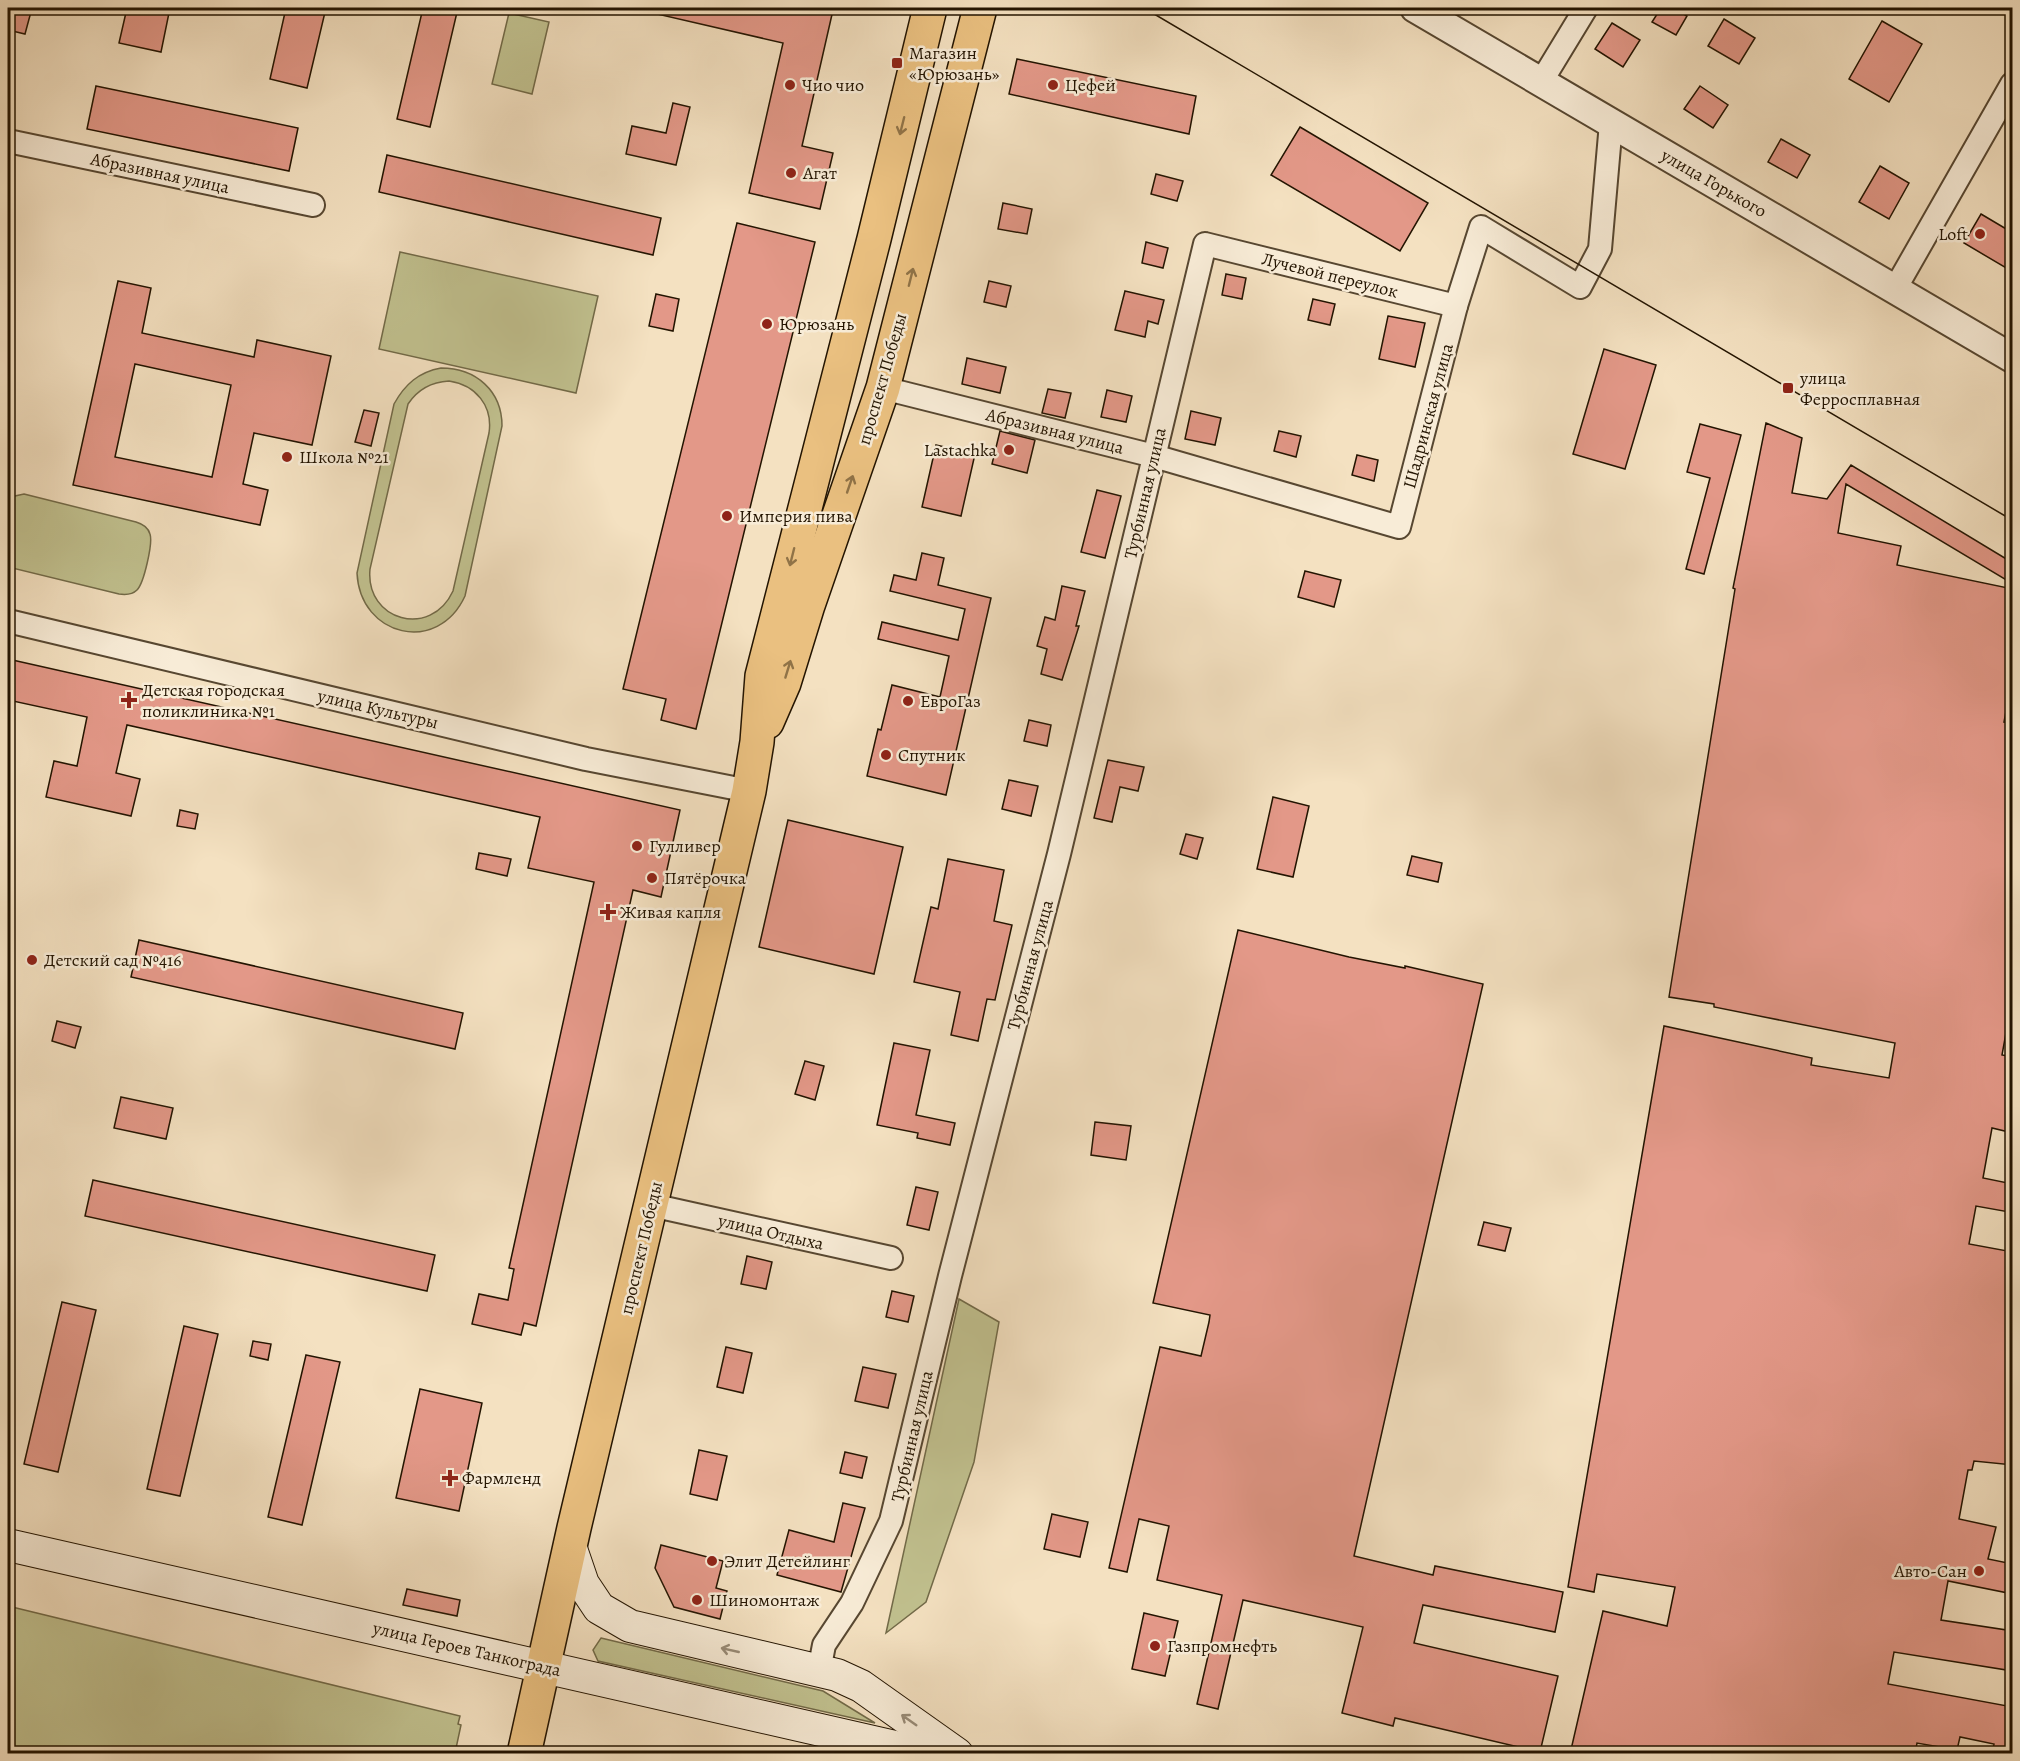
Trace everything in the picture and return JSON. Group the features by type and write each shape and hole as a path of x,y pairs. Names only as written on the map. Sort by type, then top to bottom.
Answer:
{"main road":[{"name":"проспект Победы","path":"524,1754 570,1546 749,791 757,742 762,676 874,239 930,8"},
{"name":"проспект Победы","path":"757,742 784,683 808,605 882,388 980,8"},
{"name":"улица Героев Танкограда","path":"8,1545 926,1754"},
{"path":"570,1546 583,1584 599,1608 630,1626 837,1675 861,1686 957,1754"}],"street":[{"name":"улица Горького","path":"1415,8 2013,358"},
{"path":"1541,82 1586,8"},
{"path":"1895,289 2013,84"},
{"name":"Шадринская улица","path":"1399,527 1456,306 1481,227 1580,287 1600,249 1611,123"},
{"name":"Абразивная улица","path":"8,141 313,205"},
{"name":"Лучевой переулок","path":"1205,244 1456,306"},
{"name":"Турбинная улица","path":"819,1671 824,1645 852,1603 891,1521 950,1276 1059,854 1205,244"},
{"name":"Абразивная улица","path":"882,388 1154,456 1399,527"},
{"name":"улица Культуры","path":"8,621 586,759 749,791"},
{"name":"улица Отдыха","path":"651,1205 891,1258"}],"green space":[{"path":"509,13 549,22 532,94 492,84"},
{"path":"400,252 598,296 576,393 379,349"},
{"path":"454,369 476,377 485,384 497,402 502,426 465,596 453,615 437,626 420,632 402,631 385,624 371,612 361,595 357,573 394,404 413,380 433,370","holes":["449,381 459,383 481,398 490,423 453,591 443,606 430,615 416,619 401,618 388,611 378,601 371,587 370,569 408,404 416,394 431,385"]},
{"path":"24,494 145,526 151,539 145,572 137,590 129,594 119,594 8,567 8,503 15,496"},
{"path":"959,1299 999,1322 974,1462 926,1602 886,1633"},
{"path":"8,1606 460,1716 458,1724 461,1725 455,1753 8,1753"},
{"path":"601,1638 823,1691 875,1723 598,1661 593,1650"}],"building":[{"path":"8,8 32,8 25,34 8,30"},
{"path":"127,8 170,8 161,52 119,43"},
{"path":"286,8 326,8 307,88 270,79"},
{"path":"423,8 458,8 430,127 397,119"},
{"path":"657,8 821,8 833,10 802,146 833,153 820,209 749,193 783,43 657,14"},
{"path":"1661,8 1673,8 1687,16 1676,35 1652,22"},
{"path":"1724,19 1755,38 1739,64 1708,46"},
{"path":"1882,21 1922,44 1889,102 1849,79"},
{"path":"1612,23 1640,40 1623,67 1595,49"},
{"path":"1017,59 1196,96 1189,134 1009,94"},
{"path":"96,86 298,128 289,171 87,129"},
{"path":"1700,86 1728,105 1713,128 1684,109"},
{"path":"673,103 690,107 676,165 626,154 632,126 666,133"},
{"path":"1300,127 1428,203 1400,251 1271,175"},
{"path":"1781,139 1810,155 1797,178 1768,162"},
{"path":"387,155 661,218 653,255 379,192"},
{"path":"1880,166 1909,183 1889,219 1859,202"},
{"path":"1156,174 1183,181 1177,201 1151,194"},
{"path":"1003,203 1032,209 1027,234 998,229"},
{"path":"1981,214 2013,233 2013,272 1964,243"},
{"path":"737,223 815,242 696,729 661,720 666,699 623,689"},
{"path":"1146,242 1168,248 1163,268 1142,263"},
{"path":"1226,274 1246,278 1242,299 1222,295"},
{"path":"118,281 151,288 142,333 254,357 257,340 331,356 312,445 254,433 243,484 268,490 260,525 73,485","holes":["135,364 231,385 212,477 115,457"]},
{"path":"989,281 1011,286 1006,307 984,302"},
{"path":"1125,291 1164,300 1158,324 1148,321 1145,337 1115,330"},
{"path":"656,294 679,299 673,331 649,326"},
{"path":"1313,299 1335,304 1330,325 1308,320"},
{"path":"1388,316 1425,323 1415,367 1379,359"},
{"path":"1604,349 1656,365 1625,469 1573,454"},
{"path":"967,358 1006,367 1000,393 962,384"},
{"path":"1048,389 1071,393 1065,418 1042,413"},
{"path":"1107,390 1132,396 1126,422 1101,417"},
{"path":"364,410 379,413 371,446 355,442"},
{"path":"1191,411 1221,418 1215,445 1185,439"},
{"path":"1766,423 1802,438 1792,493 1827,499 1851,465 2013,563 2013,584 1846,484 1838,533 1901,546 1897,565 2013,589 2013,674 2004,722 2013,723 2013,994 2002,1055 2013,1057 2013,1133 1992,1128 1983,1178 2013,1184 2013,1190 2009,1212 1976,1206 1969,1244 2013,1252 2006,1292 2013,1293 2013,1465 1974,1461 1972,1470 1968,1470 1959,1519 1996,1527 1988,1559 2013,1564 2013,1594 1948,1581 1941,1620 2013,1631 2013,1671 1894,1652 1888,1684 2013,1707 2013,1738 2009,1754 1992,1754 1994,1744 1960,1737 1957,1750 1917,1743 1915,1754 1570,1754 1603,1611 1667,1626 1675,1587 1597,1574 1594,1592 1568,1587 1664,1026 1812,1058 1811,1065 1889,1078 1895,1043 1714,1007 1714,1004 1669,997 1735,589 1733,588"},
{"path":"1700,424 1741,435 1704,574 1686,569 1710,478 1687,472"},
{"path":"1000,431 1035,440 1027,473 992,464"},
{"path":"1279,431 1301,436 1296,457 1274,451"},
{"path":"936,445 975,454 961,516 922,507"},
{"path":"1357,455 1378,460 1374,481 1352,475"},
{"path":"1097,490 1121,496 1105,558 1081,552"},
{"path":"922,553 944,558 938,585 991,598 946,795 867,776 878,729 881,730 892,685 940,697 949,656 878,639 882,622 958,640 965,609 890,591 894,575 916,580"},
{"path":"1305,571 1341,580 1334,607 1298,597"},
{"path":"1062,586 1085,591 1076,626 1079,626 1062,680 1041,674 1047,649 1037,646 1045,617 1055,620"},
{"path":"8,659 680,810 661,897 633,890 536,1326 524,1323 521,1335 472,1324 479,1294 508,1300 514,1269 509,1268 594,882 528,868 540,817 127,725 116,773 140,779 131,816 46,797 54,761 77,766 87,717 8,700"},
{"path":"1029,720 1051,725 1047,746 1024,741"},
{"path":"1108,760 1144,767 1138,791 1120,787 1112,822 1094,818"},
{"path":"1009,780 1038,786 1031,816 1002,809"},
{"path":"1273,797 1309,806 1293,877 1257,869"},
{"path":"180,810 198,814 195,829 177,826"},
{"path":"788,820 903,847 874,974 759,947"},
{"path":"1186,834 1203,838 1197,859 1180,854"},
{"path":"479,853 511,859 507,876 476,869"},
{"path":"1412,856 1442,863 1438,882 1407,875"},
{"path":"948,859 1004,870 994,921 1012,925 995,1000 987,999 978,1041 951,1035 960,992 914,982 931,907 938,909"},
{"path":"1238,930 1349,957 1405,968 1405,966 1483,984 1354,1556 1433,1575 1435,1566 1563,1592 1555,1632 1423,1605 1414,1643 1558,1676 1540,1752 1395,1718 1393,1726 1342,1713 1363,1627 1243,1600 1218,1709 1197,1704 1222,1595 1157,1580 1169,1526 1139,1519 1127,1572 1109,1568 1160,1347 1201,1356 1209,1322 1210,1315 1153,1303"},
{"path":"139,940 463,1013 455,1049 131,977"},
{"path":"57,1021 81,1027 75,1048 52,1041"},
{"path":"894,1043 930,1050 916,1115 955,1123 950,1145 917,1138 918,1133 877,1125"},
{"path":"805,1061 824,1066 815,1100 795,1094"},
{"path":"121,1097 173,1108 166,1139 114,1128"},
{"path":"1095,1122 1131,1126 1126,1160 1091,1155"},
{"path":"93,1180 435,1255 427,1291 85,1216"},
{"path":"916,1187 938,1192 929,1230 907,1225"},
{"path":"1484,1222 1511,1228 1505,1251 1478,1245"},
{"path":"747,1256 772,1262 766,1289 741,1284"},
{"path":"892,1291 914,1296 908,1322 886,1317"},
{"path":"62,1302 96,1310 58,1472 24,1464"},
{"path":"184,1326 218,1334 180,1496 147,1489"},
{"path":"253,1341 271,1344 268,1360 250,1356"},
{"path":"726,1347 752,1353 743,1393 717,1387"},
{"path":"306,1355 340,1362 302,1525 268,1517"},
{"path":"863,1367 896,1374 888,1408 855,1401"},
{"path":"420,1389 482,1403 459,1511 396,1498"},
{"path":"699,1450 727,1456 717,1500 690,1494"},
{"path":"845,1452 867,1457 862,1478 840,1473"},
{"path":"843,1503 865,1508 841,1592 777,1575 789,1530 834,1542"},
{"path":"1052,1514 1088,1522 1080,1557 1044,1549"},
{"path":"661,1545 723,1561 716,1588 727,1591 720,1619 674,1607 655,1568"},
{"path":"407,1589 460,1600 457,1616 403,1605"},
{"path":"1144,1613 1178,1621 1165,1676 1132,1669"}],"tram line":[{"path":"1144,8 2012,520"}],"place":[{"name":"Магазин «Юрюзань»","path":"897,63"},
{"name":"Чио чио","path":"790,85"},
{"name":"Цефей","path":"1053,85"},
{"name":"Агат","path":"791,173"},
{"name":"Loft","path":"1980,234"},
{"name":"Юрюзань","path":"767,324"},
{"name":"улица Ферросплавная","path":"1788,388"},
{"name":"Lastachka","path":"1009,450"},
{"name":"Школа №21","path":"287,457"},
{"name":"Империя пива","path":"727,516"},
{"name":"Детская городская поликлиника №1","path":"129,700"},
{"name":"ЕвроГаз","path":"908,701"},
{"name":"Спутник","path":"886,755"},
{"name":"Гулливер","path":"637,846"},
{"name":"Пятёрочка","path":"652,878"},
{"name":"Живая капля","path":"608,912"},
{"name":"Детский сад №416","path":"32,960"},
{"name":"Фармленд","path":"450,1478"},
{"name":"Элит Детейлинг","path":"712,1561"},
{"name":"Авто-Сан","path":"1979,1571"},
{"name":"Шиномонтаж","path":"697,1600"},
{"name":"Газпромнефть","path":"1155,1646"}]}
